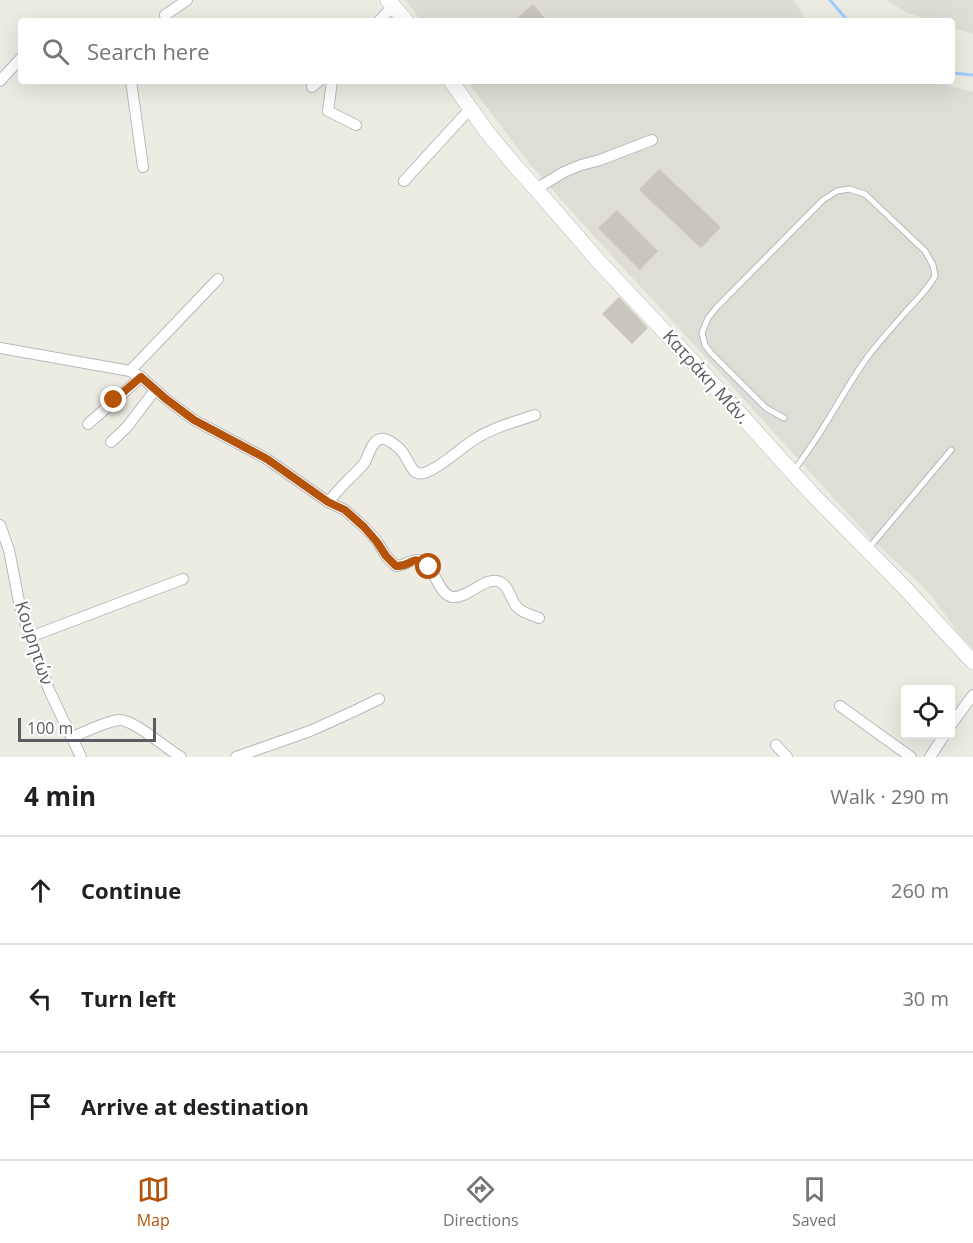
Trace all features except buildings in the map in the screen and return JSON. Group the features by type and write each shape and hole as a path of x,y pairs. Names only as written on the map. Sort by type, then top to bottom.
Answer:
{"street":[{"path":"166,18 165,15 187,0"},
{"path":"381,18 390,3 403,18"},
{"path":"0,81 18,61"},
{"path":"131,84 143,166"},
{"path":"332,84 328,111 356,125"},
{"name":"Κατράκη Μάν.","path":"453,84 517,168 601,264 792,472 973,662"},
{"path":"404,182 470,109"},
{"path":"536,189 564,172 652,140"},
{"path":"130,371 218,279"},
{"path":"0,348 130,371 141,377 194,420 267,459 328,502 345,510 364,527 396,566 416,560 423,563 429,567 448,595 456,597 491,580 499,581 507,588 518,609 539,618"},
{"path":"87,424 141,377"},
{"path":"111,442 128,427 155,390"},
{"path":"328,502 363,464 371,448 380,439 385,438 395,445 404,454 411,469 423,474 487,432 535,415"},
{"name":"Κουρητών","path":"0,525 9,550 20,607 30,637 49,690 81,757"},
{"path":"30,637 183,579"},
{"path":"955,720 973,695"},
{"path":"236,757 310,731 379,699"},
{"path":"840,706 911,757"},
{"path":"72,737 112,721 121,720 144,731 181,757"},
{"path":"930,757 942,739"},
{"path":"776,745 787,757"}],"lane":[{"path":"784,418 766,408 711,353 705,345 702,333 708,318 717,307 823,200 837,190 849,189 865,195 925,251 933,265 935,276 928,288 866,360 835,406 814,443 792,472"},
{"path":"867,550 951,450"}],"shaded area":[{"path":"405,0 794,0 805,18 420,18"},
{"path":"886,0 973,0 973,34 955,28 955,18 923,18 908,13"},
{"path":"469,84 945,84 973,92 973,649 959,634 931,595 871,539 529,163"}],"waterway":[{"path":"830,0 845,18"},
{"path":"955,73 973,75"}],"route":[{"path":"114,400 141,377 194,420 267,459 328,502 345,510 364,527 396,566 420,560 429,567"}]}
